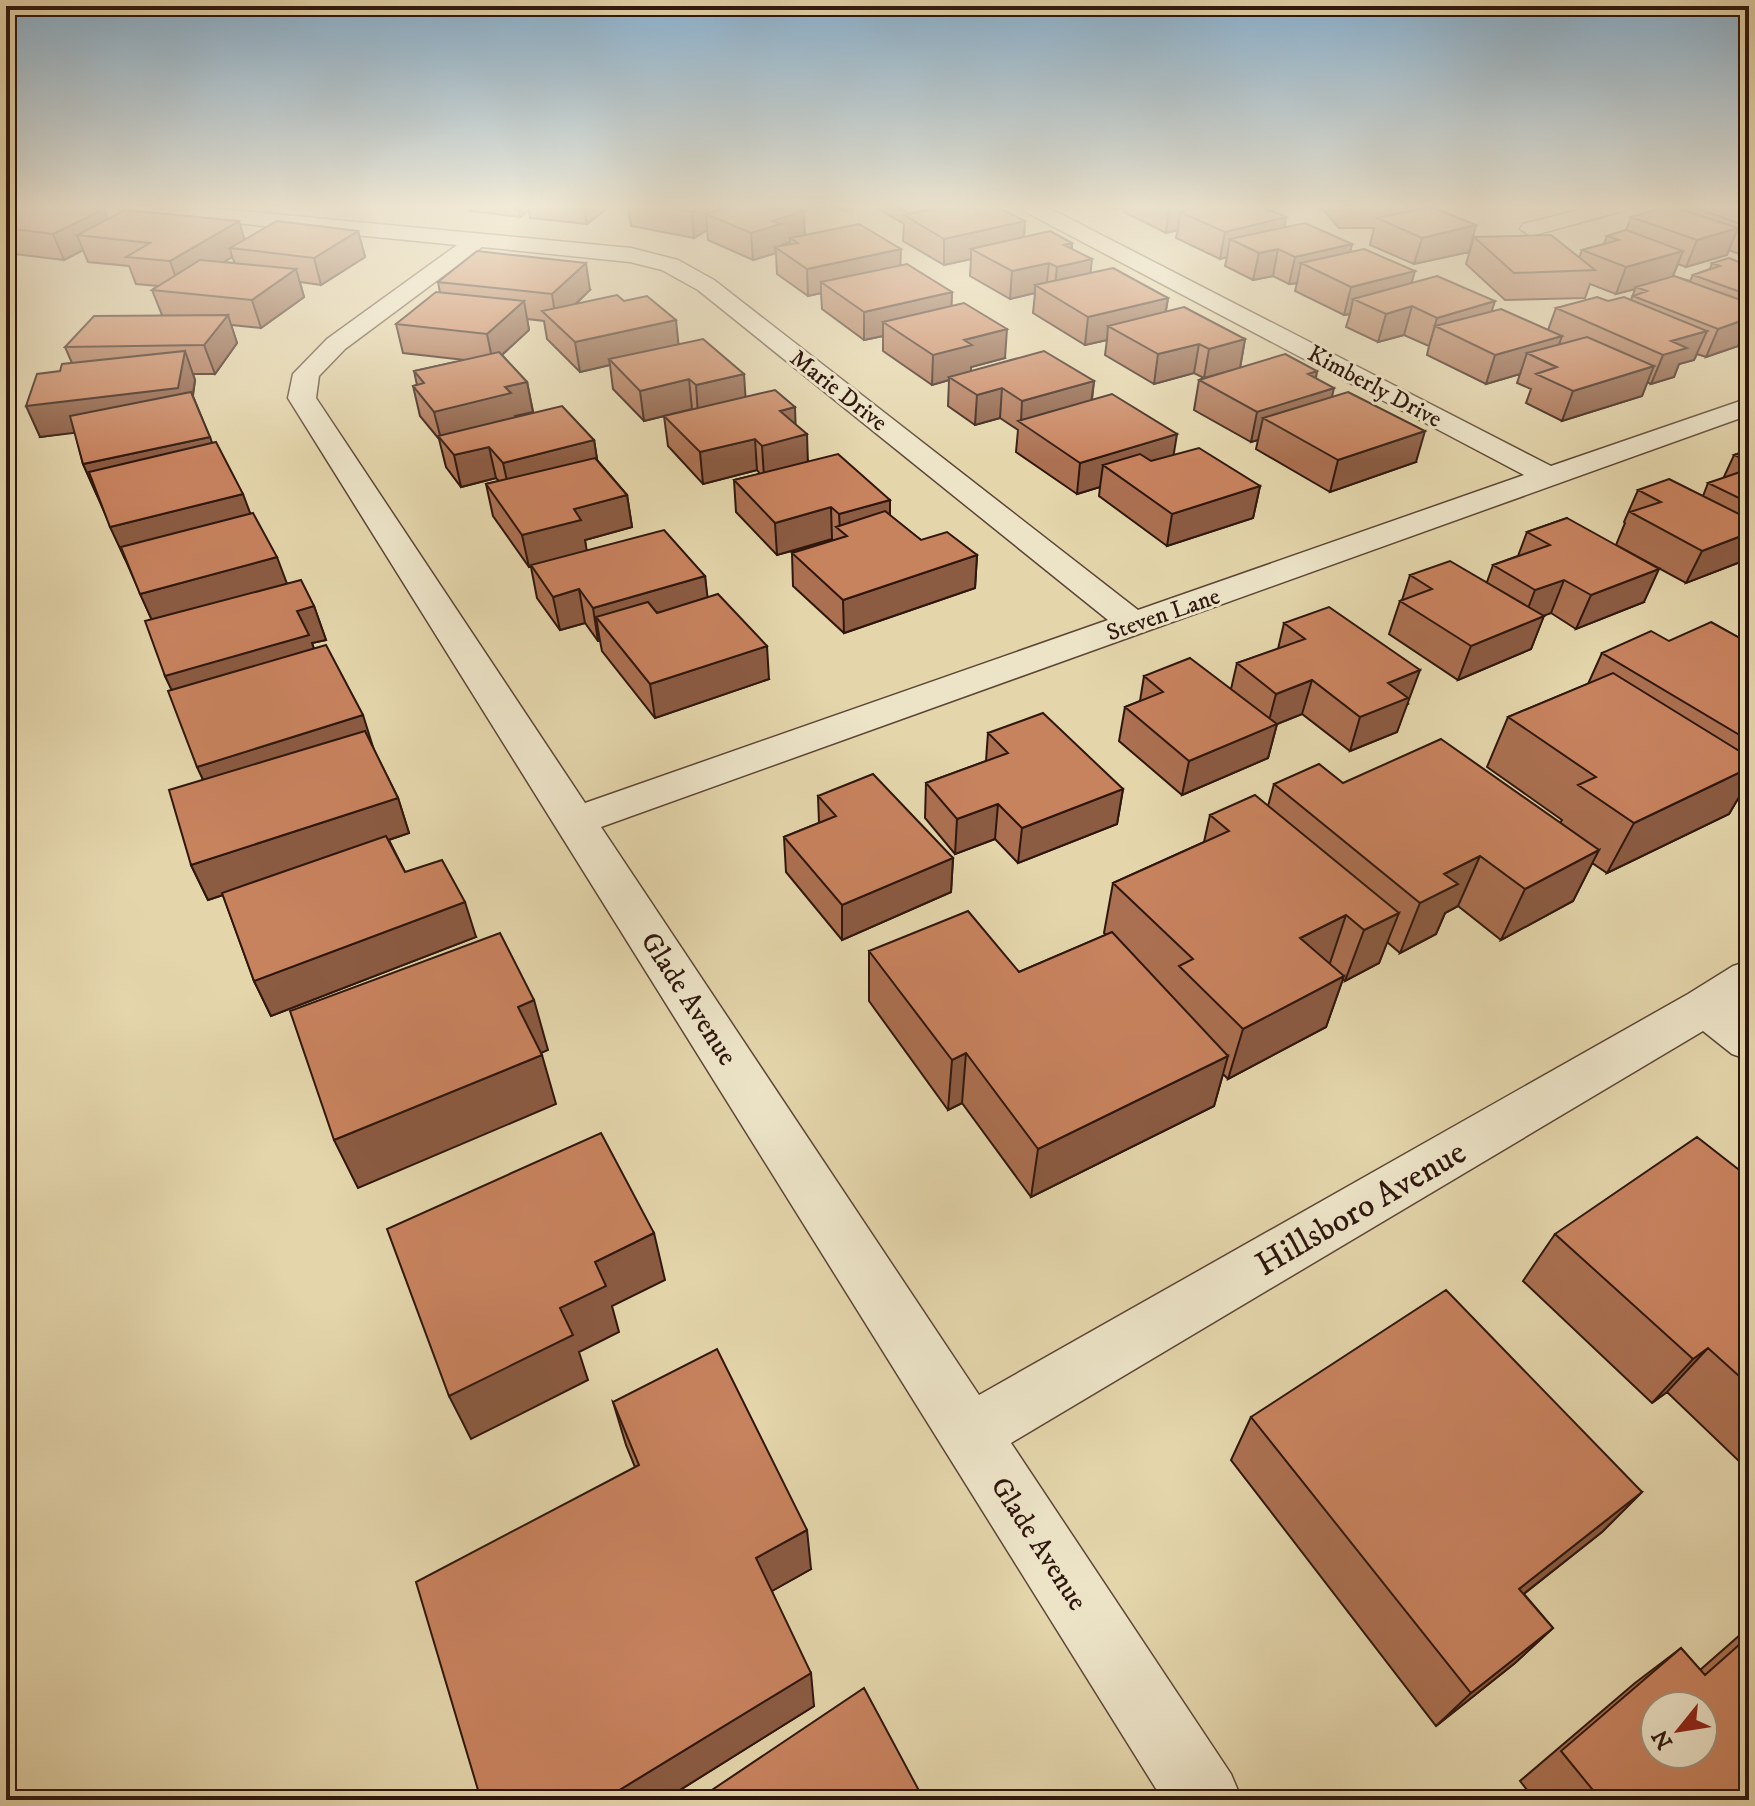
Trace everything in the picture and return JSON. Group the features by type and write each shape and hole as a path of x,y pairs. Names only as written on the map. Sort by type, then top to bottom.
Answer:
{"street":[{"name":"Glade Avenue","path":"409,290 336,344 306,374 302,398 1205,1800"},
{"name":"Marie Drive","path":"713,290 1134,624"},
{"name":"Kimberly Drive","path":"1191,290 1550,477"},
{"name":"Steven Lane","path":"576,821 1749,406"},
{"name":"Hillsboro Avenue","path":"970,1433 1705,1007 1749,978"},
{"path":"1705,1007 1749,1041"}],"building":[{"path":"155,290 266,290 252,300"},
{"path":"517,290 556,290 552,294"},
{"path":"833,290 952,292 864,312"},
{"path":"1044,290 1154,290 1168,298 1088,317"},
{"path":"1385,290 1470,290 1495,301 1437,318 1412,306 1386,314 1353,299"},
{"path":"1714,290 1749,303 1749,318 1718,329 1633,296 1647,291"},
{"path":"436,292 524,301 487,334 396,324"},
{"path":"617,295 624,301 647,296 676,320 575,342 542,311"},
{"path":"1597,297 1608,301 1624,297 1707,331 1671,341 1687,348 1663,355 1556,308"},
{"path":"964,303 1007,329 964,340 972,345 933,355 883,322"},
{"path":"1184,307 1245,339 1209,349 1199,344 1158,354 1108,326"},
{"path":"1501,309 1562,336 1495,355 1435,326"},
{"path":"228,315 204,345 65,347 94,316"},
{"path":"1587,337 1654,366 1573,391 1536,374 1557,367 1527,353"},
{"path":"703,339 744,374 696,385 689,379 640,391 609,359"},
{"path":"185,351 178,388 26,406 37,374 60,371 62,364"},
{"path":"1044,351 1094,381 1022,401 1002,388 977,395 949,377"},
{"path":"499,352 527,382 505,387 511,393 434,412 413,386 424,383 414,371"},
{"path":"1285,354 1317,371 1308,374 1334,388 1257,412 1199,380"},
{"path":"775,390 795,407 780,411 807,434 762,446 755,439 700,452 664,416"},
{"path":"191,392 210,437 83,464 70,416"},
{"path":"1348,392 1425,431 1338,460 1263,418"},
{"path":"1112,394 1177,434 1080,463 1018,421"},
{"path":"562,406 594,440 503,463 489,447 454,455 438,436"},
{"path":"216,442 243,494 110,527 89,472"},
{"path":"1199,448 1260,486 1172,514 1103,465 1140,454 1151,461"},
{"path":"1749,450 1749,462 1734,455"},
{"path":"838,454 890,500 839,514 831,507 775,523 734,480"},
{"path":"595,458 627,495 574,509 581,520 522,535 486,484"},
{"path":"1749,469 1749,503 1708,483"},
{"path":"1669,479 1749,519 1749,533 1702,551 1630,512 1661,502 1638,490"},
{"path":"885,511 921,540 947,532 977,555 843,600 792,553 847,536 836,527"},
{"path":"253,513 277,557 140,594 121,547"},
{"path":"1567,518 1659,569 1591,595 1564,580 1535,590 1493,565 1550,545 1527,532"},
{"path":"664,530 705,576 593,608 579,589 553,597 531,565"},
{"path":"1450,561 1544,616 1471,646 1400,601 1432,589 1410,575"},
{"path":"301,580 314,606 297,611 309,635 165,676 145,621"},
{"path":"718,594 767,646 650,684 596,617 648,602 657,613"},
{"path":"1329,607 1420,670 1388,683 1408,698 1360,717 1312,680 1276,694 1237,663 1305,639 1284,623"},
{"path":"1711,622 1749,643 1748,740 1602,653 1651,631 1669,641"},
{"path":"326,645 363,715 197,767 168,691"},
{"path":"1190,658 1277,724 1189,761 1125,707 1163,692 1144,676"},
{"path":"1613,673 1749,757 1749,768 1634,823 1578,785 1596,777 1508,717"},
{"path":"1043,713 1123,789 1022,828 998,804 957,819 926,783 1008,753 988,733"},
{"path":"365,731 398,798 191,865 169,790"},
{"path":"1441,739 1599,850 1525,889 1480,856 1444,874 1458,884 1420,903 1274,784 1319,764 1343,783"},
{"path":"873,774 953,858 842,905 784,837 836,816 818,796"},
{"path":"1255,795 1399,913 1364,930 1346,915 1300,938 1344,976 1243,1029 1179,966 1193,959 1113,883 1229,831 1210,815"},
{"path":"386,836 405,872 442,860 465,902 254,981 222,893"},
{"path":"968,911 1019,972 1112,932 1228,1056 1038,1149 966,1053 952,1060 869,951"},
{"path":"500,933 534,1000 518,1007 542,1055 334,1140 290,1011"},
{"path":"601,1133 654,1233 595,1262 606,1286 560,1308 573,1335 449,1396 387,1229"},
{"path":"1697,1137 1738,1169 1749,1161 1749,1385 1708,1348 1693,1359 1555,1234"},
{"path":"1446,1290 1642,1492 1519,1589 1553,1628 1471,1693 1251,1417"},
{"path":"717,1349 807,1530 756,1558 811,1673 603,1800 481,1800 416,1582 639,1465 613,1402"},
{"path":"1749,1636 1749,1800 1601,1800 1561,1751 1681,1648 1705,1675"},
{"path":"864,1688 924,1800 697,1800"}]}
